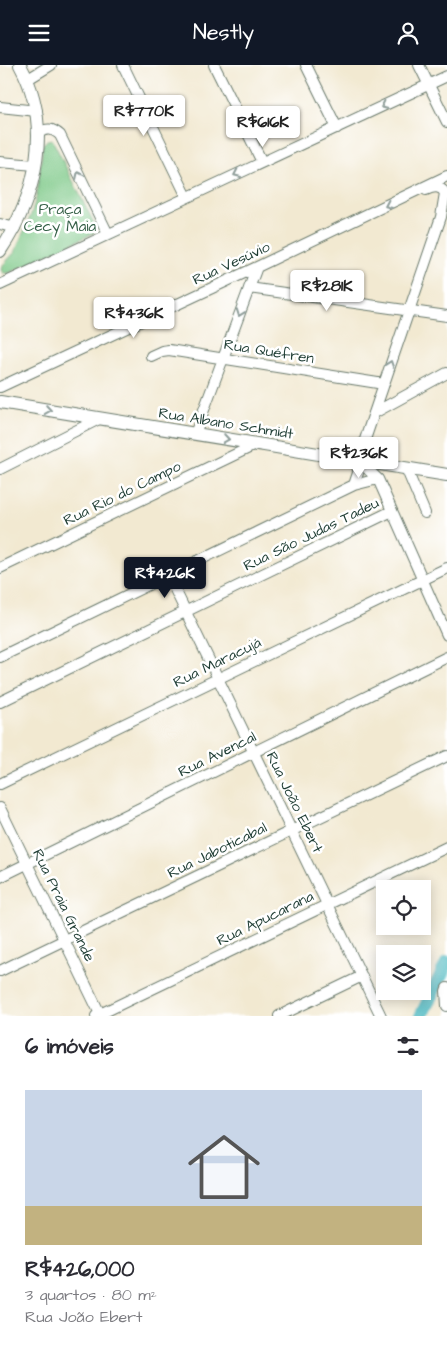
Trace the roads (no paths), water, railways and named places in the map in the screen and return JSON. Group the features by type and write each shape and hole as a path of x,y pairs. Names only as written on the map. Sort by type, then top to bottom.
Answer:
{"main road":[{"path":"0,251 15,228 30,189 35,165 38,133 37,111 28,79 20,65"},
{"name":"Rua Albano Schmidt","path":"0,402 447,475"}],"street":[{"path":"28,79 51,65"},
{"path":"123,65 188,197"},
{"path":"214,65 262,163"},
{"path":"306,65 337,128"},
{"path":"419,65 447,122"},
{"path":"2,282 447,76"},
{"path":"0,107 37,111"},
{"path":"38,133 45,129 51,129 60,135 108,234"},
{"path":"0,162 35,165"},
{"name":"Rua Vesúvio","path":"0,387 447,176"},
{"path":"410,194 432,187 442,189 445,193 441,217"},
{"path":"354,485 358,473 358,460 447,204"},
{"path":"0,224 15,228"},
{"path":"195,434 257,267"},
{"path":"249,288 447,315"},
{"name":"Rua Quéfren","path":"151,356 169,350 384,384"},
{"path":"374,413 447,373"},
{"path":"0,469 100,419"},
{"name":"Rua Rio do Campo","path":"0,568 257,444"},
{"path":"358,460 378,479 447,635"},
{"path":"0,657 354,485 378,479 388,465"},
{"path":"406,468 425,513"},
{"name":"Rua São Judas Tadeu","path":"0,702 392,511"},
{"name":"Rua Maracujá","path":"0,784 447,568"},
{"name":"Rua João Ebert","path":"168,575 382,1016"},
{"name":"Rua Avencal","path":"0,877 447,657"},
{"name":"Rua Jaboticabal","path":"0,971 447,756"},
{"name":"Rua Praia Grande","path":"0,808 99,1015"},
{"name":"Rua Apucarana","path":"99,1015 447,847"},
{"path":"279,1016 362,975"},
{"path":"447,988 447,1005"}],"waterway":[{"path":"421,1016 447,963"}],"park label":[{"name":"Praça Cecy Maia","path":"60,218"}]}
